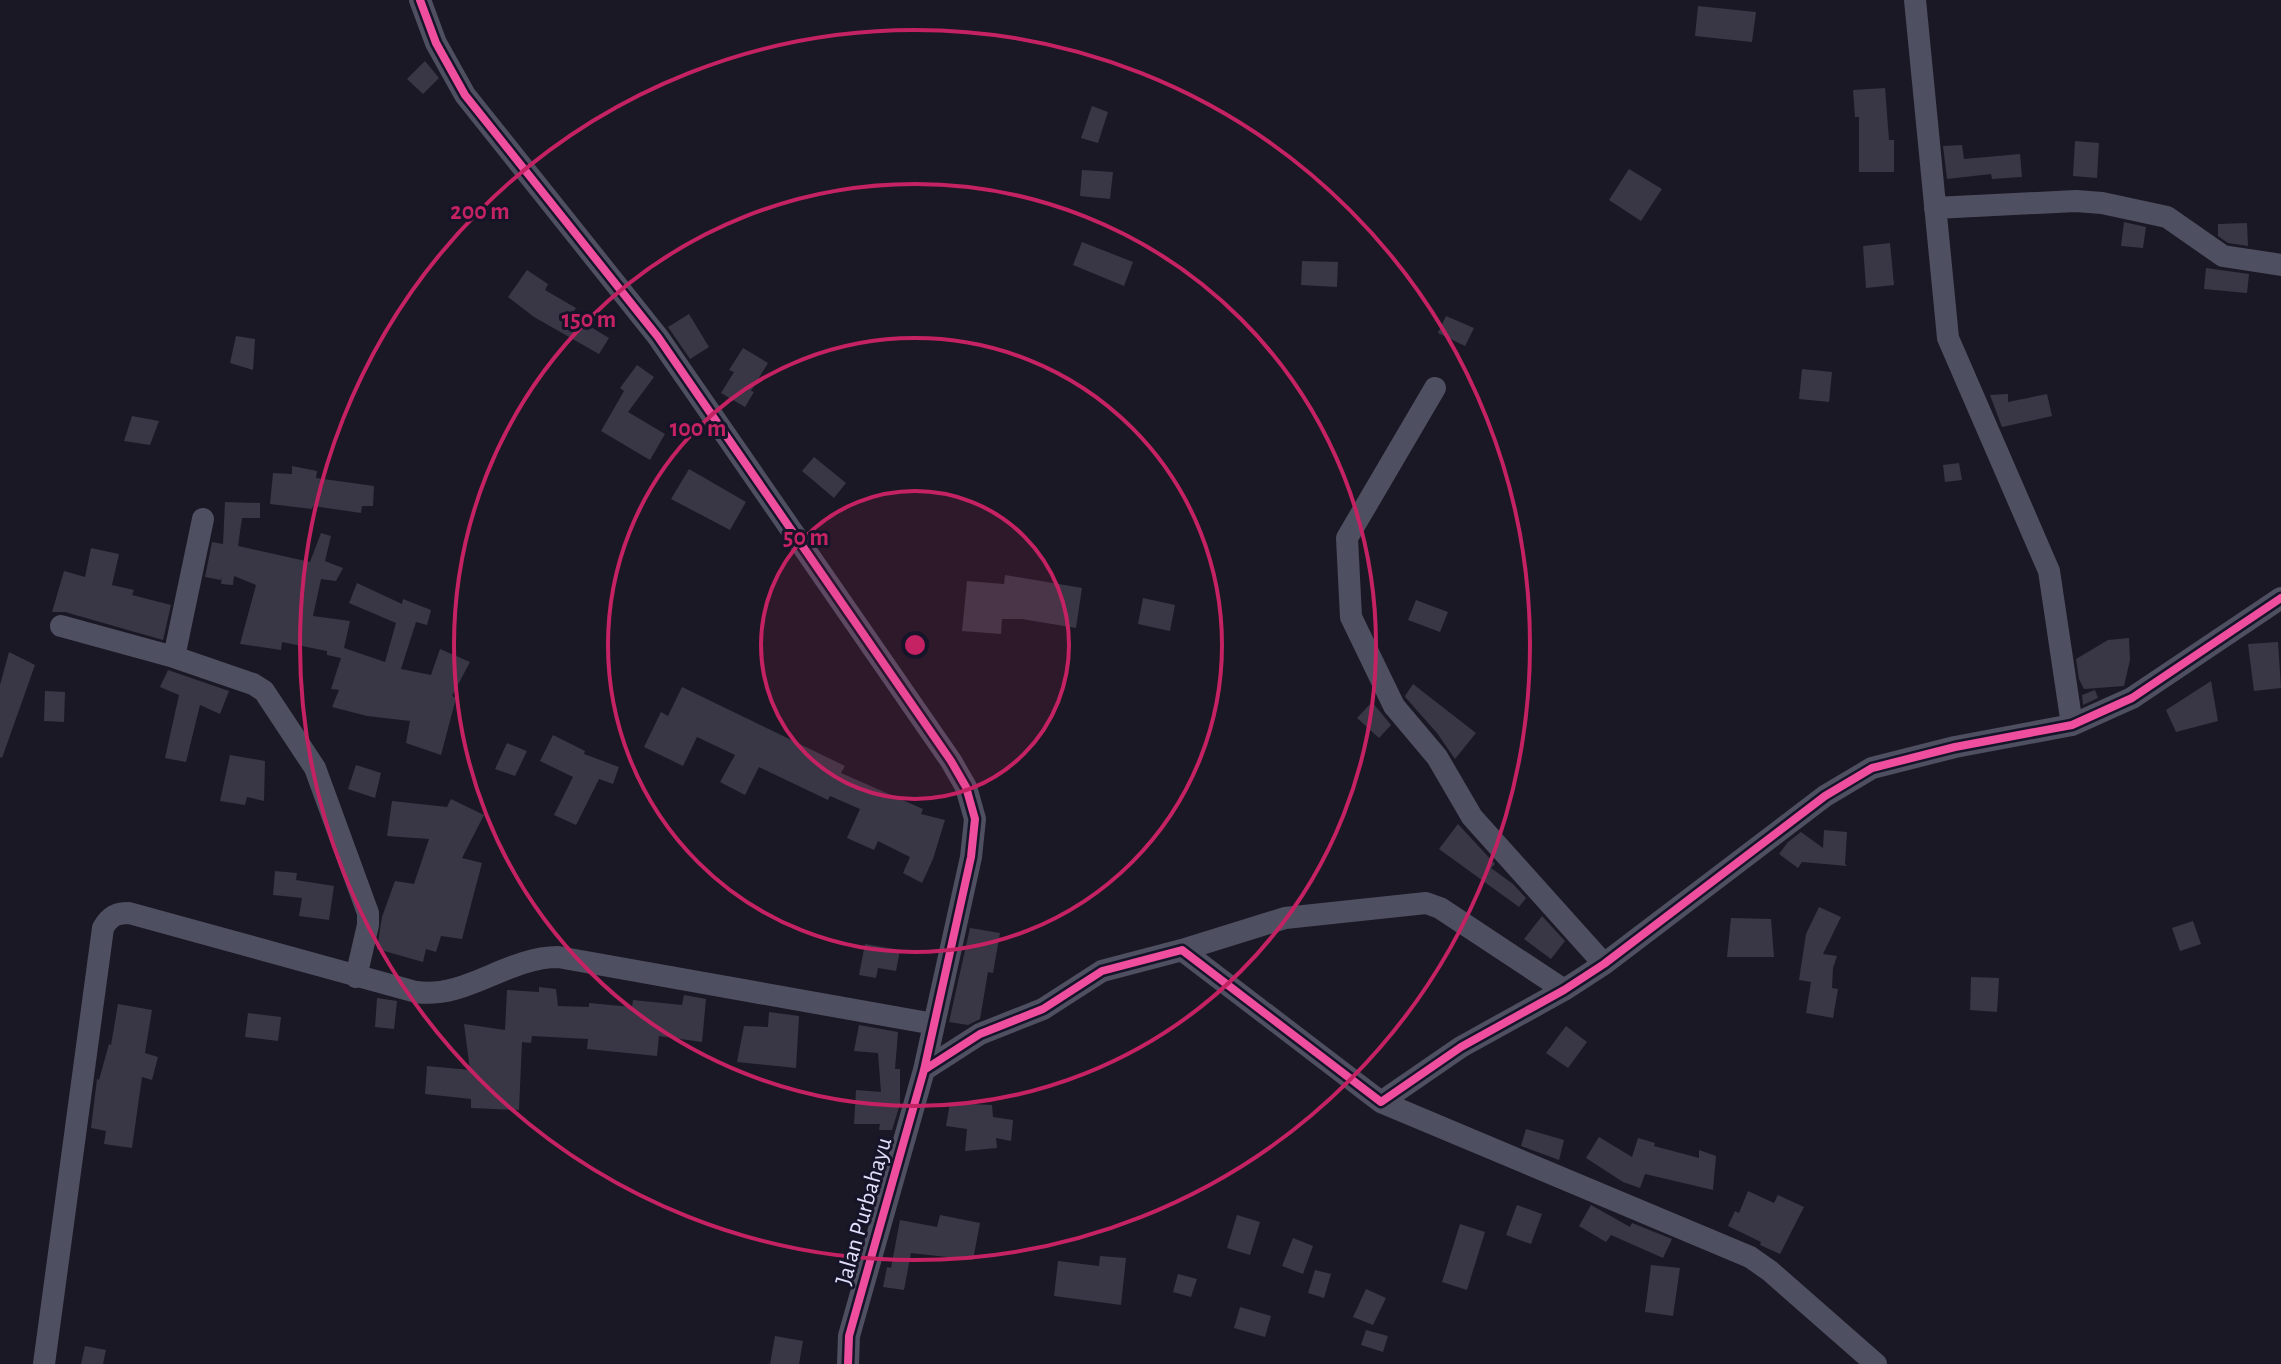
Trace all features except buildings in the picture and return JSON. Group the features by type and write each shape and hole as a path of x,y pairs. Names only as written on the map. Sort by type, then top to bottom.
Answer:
{"street":[{"name":"Jalan Purbahayu","path":"420,0 436,43 465,95 658,337 966,787 975,819 971,857 924,1070 849,1336 848,1364"},
{"path":"1915,0 1948,338 2049,571 2072,725"},
{"path":"1935,208 2076,201 2102,203 2167,217 2223,256 2281,265"},
{"path":"1435,388 1347,538 1351,617 1394,706 1437,757 1472,817 1604,964"},
{"path":"174,657 203,519"},
{"path":"1381,1102 1461,1047 1564,990 1604,964 1825,796 1872,768 1955,747 2072,725 2132,698 2281,598"},
{"path":"61,626 174,657 259,687 269,697 315,768 368,913 356,977"},
{"path":"924,1070 980,1034 1043,1009 1102,971 1285,918 1426,903 1440,908 1564,990"},
{"path":"44,1364 103,928 109,918 118,913 129,913 416,992 452,991 524,961 558,957 934,1024"},
{"path":"1182,950 1381,1102 1750,1257 1876,1364"}],"cycle path":[{"path":"420,0 436,43 465,95 658,337 966,787 975,819 971,857 924,1070 849,1336 848,1364"},
{"path":"924,1070 980,1034 1043,1009 1102,971 1182,950 1381,1102 1461,1047 1564,990 1604,964 1825,796 1872,768 1955,747 2072,725 2132,698 2281,598"}]}
